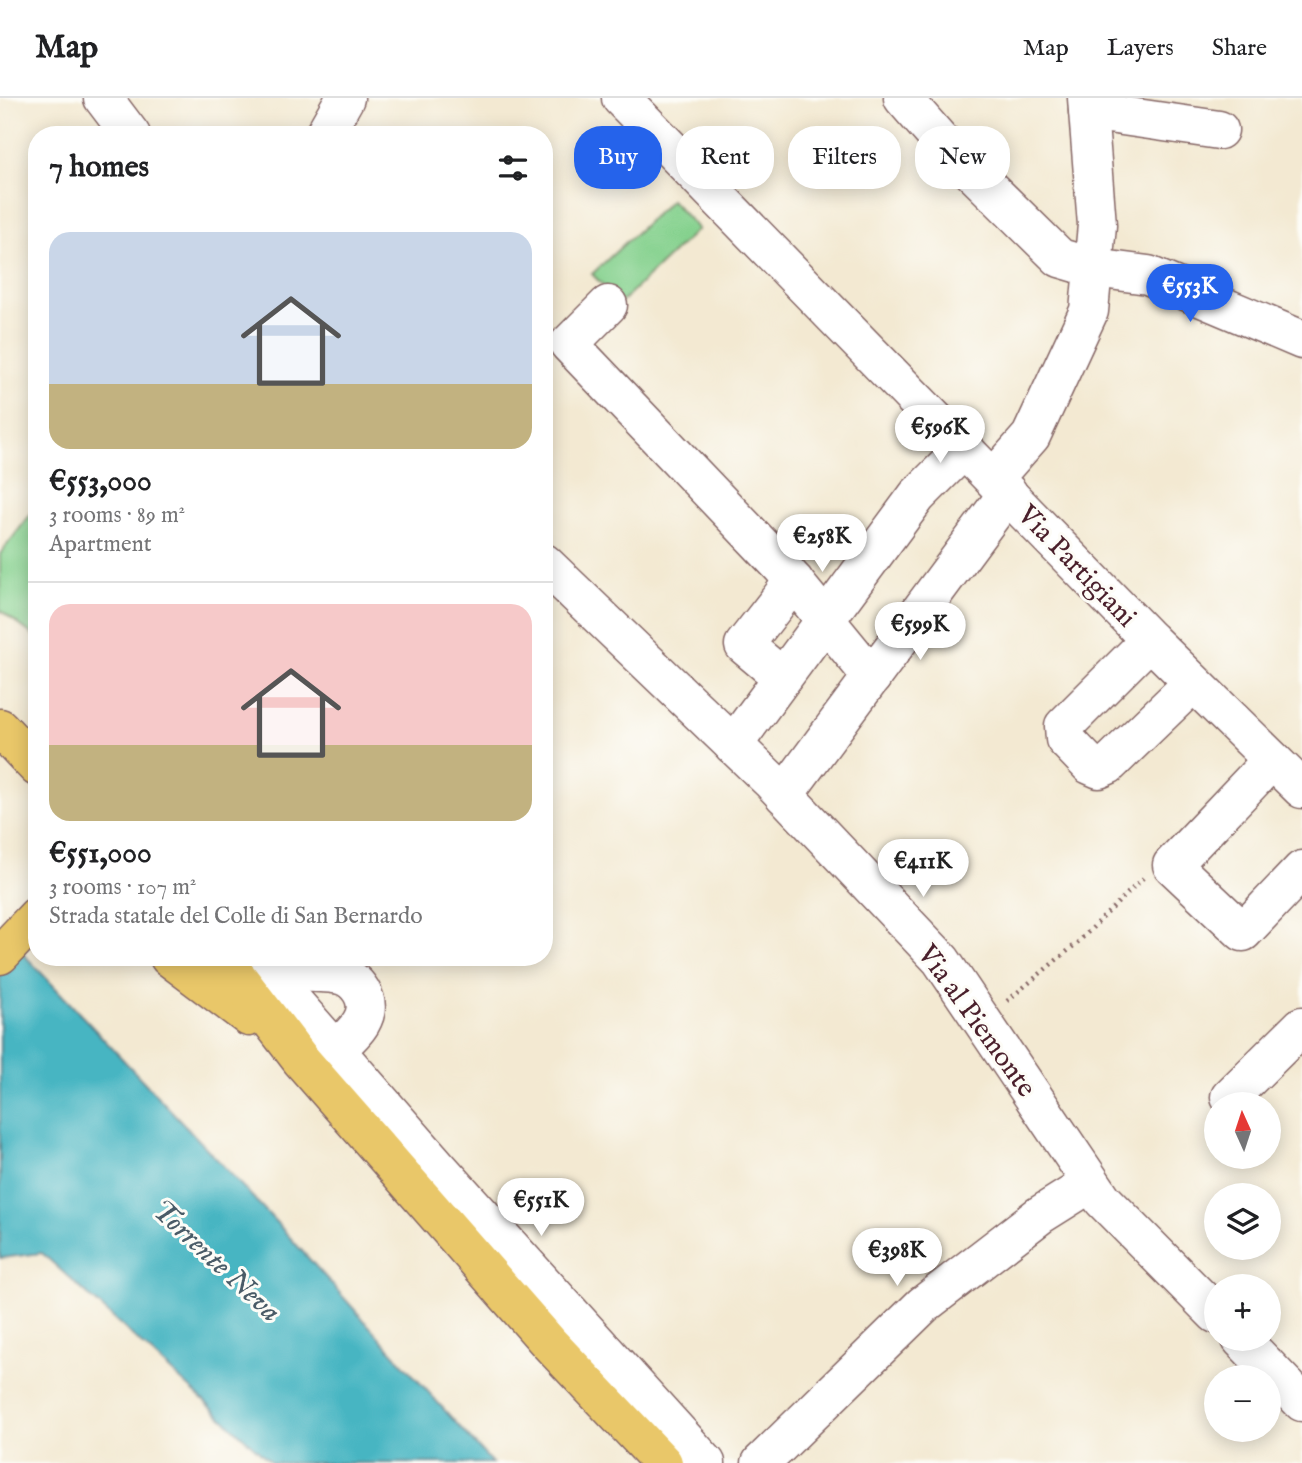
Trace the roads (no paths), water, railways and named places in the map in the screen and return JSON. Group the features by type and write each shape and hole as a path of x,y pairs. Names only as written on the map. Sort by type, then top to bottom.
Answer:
{"main road":[{"path":"0,728 28,758"},
{"path":"0,955 28,928"},
{"path":"182,966 318,1055"},
{"path":"231,966 318,1055 549,1343 663,1463"}],"street":[{"path":"103,98 124,126"},
{"path":"329,126 345,98"},
{"name":"Via Partigiani","path":"621,98 1150,640 1302,789"},
{"path":"903,98 938,138 1060,258 1094,268 1148,275 1302,340"},
{"path":"784,795 872,677 1001,486 1031,436 1089,312 1097,225 1087,104 1219,130"},
{"path":"608,305 569,344 794,581 872,677"},
{"path":"733,745 917,496 965,448"},
{"name":"Via al Piemonte","path":"553,572 784,795 941,960 1103,1200 1204,1302"},
{"path":"782,677 744,645 794,581"},
{"path":"1150,640 1064,726 1065,739 1090,765 1099,769 1108,765 1193,682"},
{"path":"1272,760 1172,865 1243,932 1302,870"},
{"path":"274,966 318,1055 706,1463"},
{"path":"286,966 315,976 342,976 361,992 365,1005 364,1017 356,1031 318,1055"},
{"path":"1235,1092 1302,1026"},
{"path":"761,1463 923,1305 1040,1215 1091,1184"},
{"path":"1255,1351 1294,1386"}],"water":[{"name":"Torrente Neva","path":"0,929 28,959 28,966 35,966 276,1222 492,1463 272,1463 42,1253 0,1258"}]}
